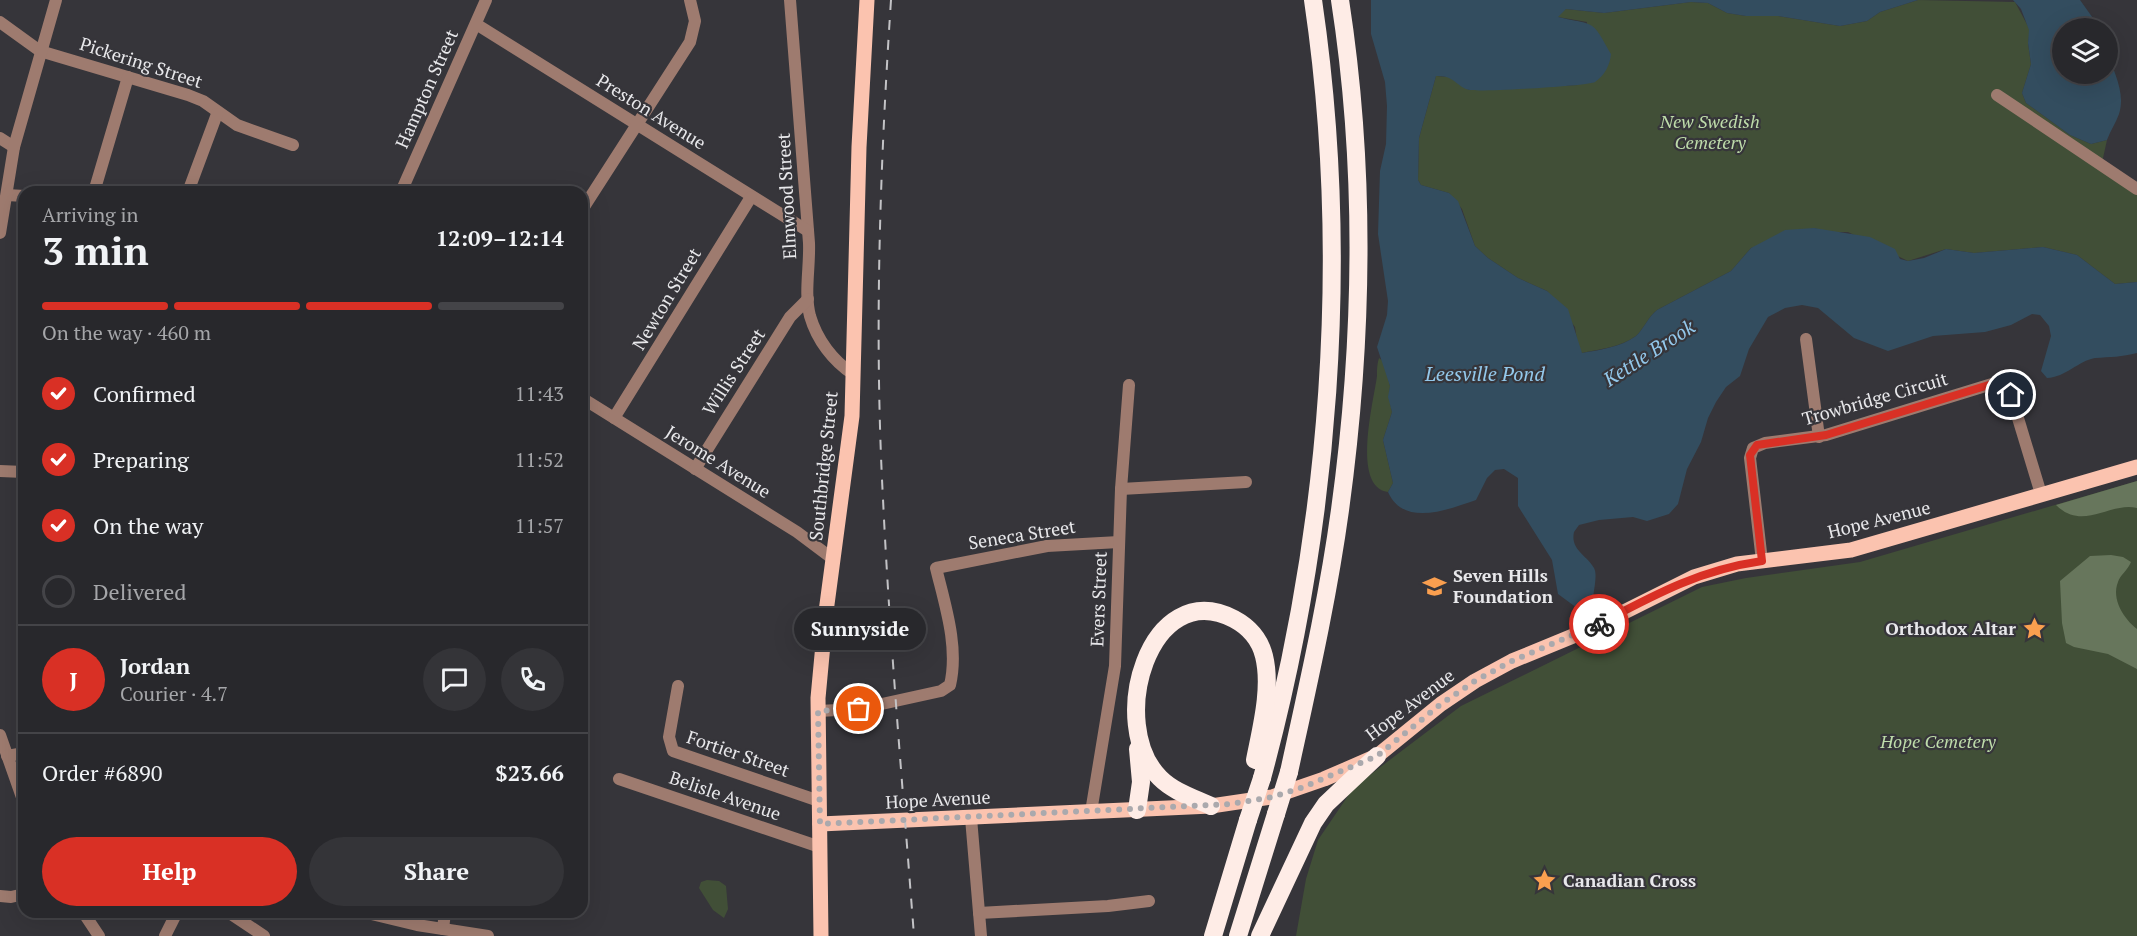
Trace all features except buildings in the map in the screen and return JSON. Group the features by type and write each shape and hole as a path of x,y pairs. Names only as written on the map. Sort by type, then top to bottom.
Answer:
{"highway":[{"path":"1213,936 1246,825 1305,579 1319,478 1331,306 1331,204 1322,67 1313,0"},
{"path":"1238,936 1289,772 1318,641 1335,546 1346,457 1355,341 1358,245 1355,161 1340,0"},
{"path":"1137,810 1141,782 1135,699 1140,676 1146,657 1160,635 1181,618 1193,614 1215,612 1227,615 1254,635 1265,657 1265,694 1256,779"},
{"path":"1137,730 1145,758 1160,778 1181,793 1211,806"},
{"path":"1260,936 1313,823 1326,804 1377,756"}],"main road":[{"name":"Southbridge Street","path":"821,936 818,711 833,559 852,416 858,158 867,0"},
{"name":"Hope Avenue","path":"820,824 1211,806 1272,797 1324,779 1377,756 1441,704 1494,670 1590,629 1694,577 1737,564 1851,550 2137,467"}],"street":[{"path":"1,226 14,147 56,0"},
{"name":"Hampton Street","path":"403,186 486,0"},
{"path":"588,200 690,42 695,21 690,0"},
{"name":"Elmwood Street","path":"790,0 808,231 808,299 814,327 824,345 840,366 853,374"},
{"name":"Pickering Street","path":"0,22 40,51 188,95 202,101 217,114 237,125 293,145"},
{"name":"Preston Avenue","path":"476,24 750,197 808,231"},
{"path":"96,186 128,77"},
{"path":"1997,96 2137,189"},
{"path":"190,186 217,114"},
{"path":"0,138 14,147"},
{"path":"7,195 18,196"},
{"name":"Newton Street","path":"614,418 750,197"},
{"name":"Willis Street","path":"695,469 790,317 808,299"},
{"path":"1806,339 1819,437"},
{"name":"Trowbridge Circuit","path":"1762,561 1751,450 1761,444 1819,437 1998,384 2008,389 2011,395 2041,494"},
{"name":"Evers Street","path":"1091,812 1113,685 1121,489 1129,385"},
{"name":"Jerome Avenue","path":"588,402 797,532 833,559"},
{"path":"0,471 18,472"},
{"path":"1121,489 1246,482"},
{"name":"Seneca Street","path":"818,711 859,709 941,691 950,685 953,675 950,631 936,568 1047,546 1119,542"},
{"name":"Fortier Street","path":"678,686 669,737 673,752 819,801"},
{"path":"0,735 18,786"},
{"path":"7,756 18,754"},
{"name":"Belisle Avenue","path":"620,779 820,847"},
{"path":"971,818 981,936"},
{"path":"0,896 18,894"},
{"path":"979,913 1108,906 1149,901"},
{"path":"87,918 99,936"},
{"path":"165,936 174,918"},
{"path":"237,918 264,936"},
{"path":"391,918 488,936"},
{"path":"443,929 444,918"}],"green space":[{"name":"New Swedish Cemetery","path":"1918,0 2015,2 2030,30 2028,43 2031,64 2022,93 2026,103 2070,135 2091,144 2107,140 2101,167 2137,192 2137,282 2115,284 2077,255 2043,247 1974,253 1946,249 1908,261 1848,232 1827,232 1814,228 1751,248 1731,271 1657,310 1639,333 1630,340 1582,353 1578,347 1575,327 1547,291 1518,278 1488,258 1475,246 1462,209 1449,193 1421,185 1418,180 1419,138 1436,76 1449,77 1469,90 1578,85 1587,22 1558,17 1557,15 1566,9 1604,13 1691,2 1708,3 1727,13 1746,16 1778,16 1840,26 1867,21 1880,12"},
{"path":"1379,358 1384,362 1390,386 1389,397 1392,412 1383,440 1393,483 1388,492 1377,487 1370,475 1367,459 1369,422"},
{"name":"Hope Cemetery","path":"2137,481 2137,936 1296,936 1306,879 1318,840 1354,787 1461,706 1702,587 1746,578 1860,562"},
{"path":"2137,481 2137,508 2117,508 2087,516 2076,516 2066,513 2056,505"},
{"path":"2090,556 2123,557 2131,562 2119,579 2116,595 2123,614 2137,629 2137,669 2108,654 2074,647 2066,643 2062,623 2060,581"},
{"path":"719,881 726,886 728,909 724,918 713,910 699,888 701,882"}],"water":[{"name":"Leesville Pond","path":"1371,0 1918,0 1880,12 1867,21 1840,26 1778,16 1746,16 1727,13 1708,3 1691,2 1604,13 1566,9 1558,17 1591,25 1600,34 1611,54 1606,70 1595,82 1556,87 1470,90 1447,77 1436,76 1419,138 1418,180 1421,185 1449,193 1458,201 1475,246 1488,258 1518,278 1547,291 1568,309 1582,353 1610,348 1630,340 1639,333 1657,310 1731,271 1751,248 1785,230 1814,228 1870,237 1895,249 1900,259 1908,261 1924,258 1946,249 1974,253 2043,247 2077,255 2115,284 2137,282 2137,353 2095,358 2060,375 2047,378 2041,371 2051,336 2049,326 2040,315 2032,314 2011,325 1985,332 1933,336 1888,351 1854,338 1818,308 1802,305 1785,308 1768,317 1749,349 1740,376 1726,387 1716,402 1708,418 1701,442 1687,469 1678,504 1669,514 1647,521 1633,517 1599,520 1579,525 1574,532 1574,543 1591,563 1596,575 1593,601 1585,607 1577,608 1558,594 1552,560 1518,506 1518,478 1504,469 1495,470 1487,478 1476,500 1441,511 1416,513 1405,510 1395,503 1388,492 1393,483 1383,440 1392,412 1388,397 1390,386 1377,347 1387,315 1388,301 1378,234 1380,171 1386,144 1387,106 1385,82 1371,34"},
{"path":"2013,0 2080,0 2093,18 2052,18 2052,84 2118,84 2118,82 2121,106 2107,140 2091,144 2070,135 2026,103 2022,93 2031,64 2029,30 2021,9"}],"railway":[{"path":"891,0 880,250 880,437 889,608 914,936"}],"way so far":[{"path":"859,709 818,711 820,824 1230,804 1272,797 1301,788 1377,756 1441,704 1475,681 1512,661 1599,624"}],"place":[{"name":"Seven Hills Foundation","path":"1435,586"},
{"name":"Orthodox Altar","path":"2034,629"},
{"name":"Sunnyside","path":"859,709"},
{"name":"Canadian Cross","path":"1545,881"}],"route":[{"path":"1599,624 1694,577 1737,564 1762,561 1750,455 1751,450 1757,445 1826,435 1992,384 2004,386 2011,395"}],"water label":[{"name":"Kettle Brook","path":"1649,353"}]}
